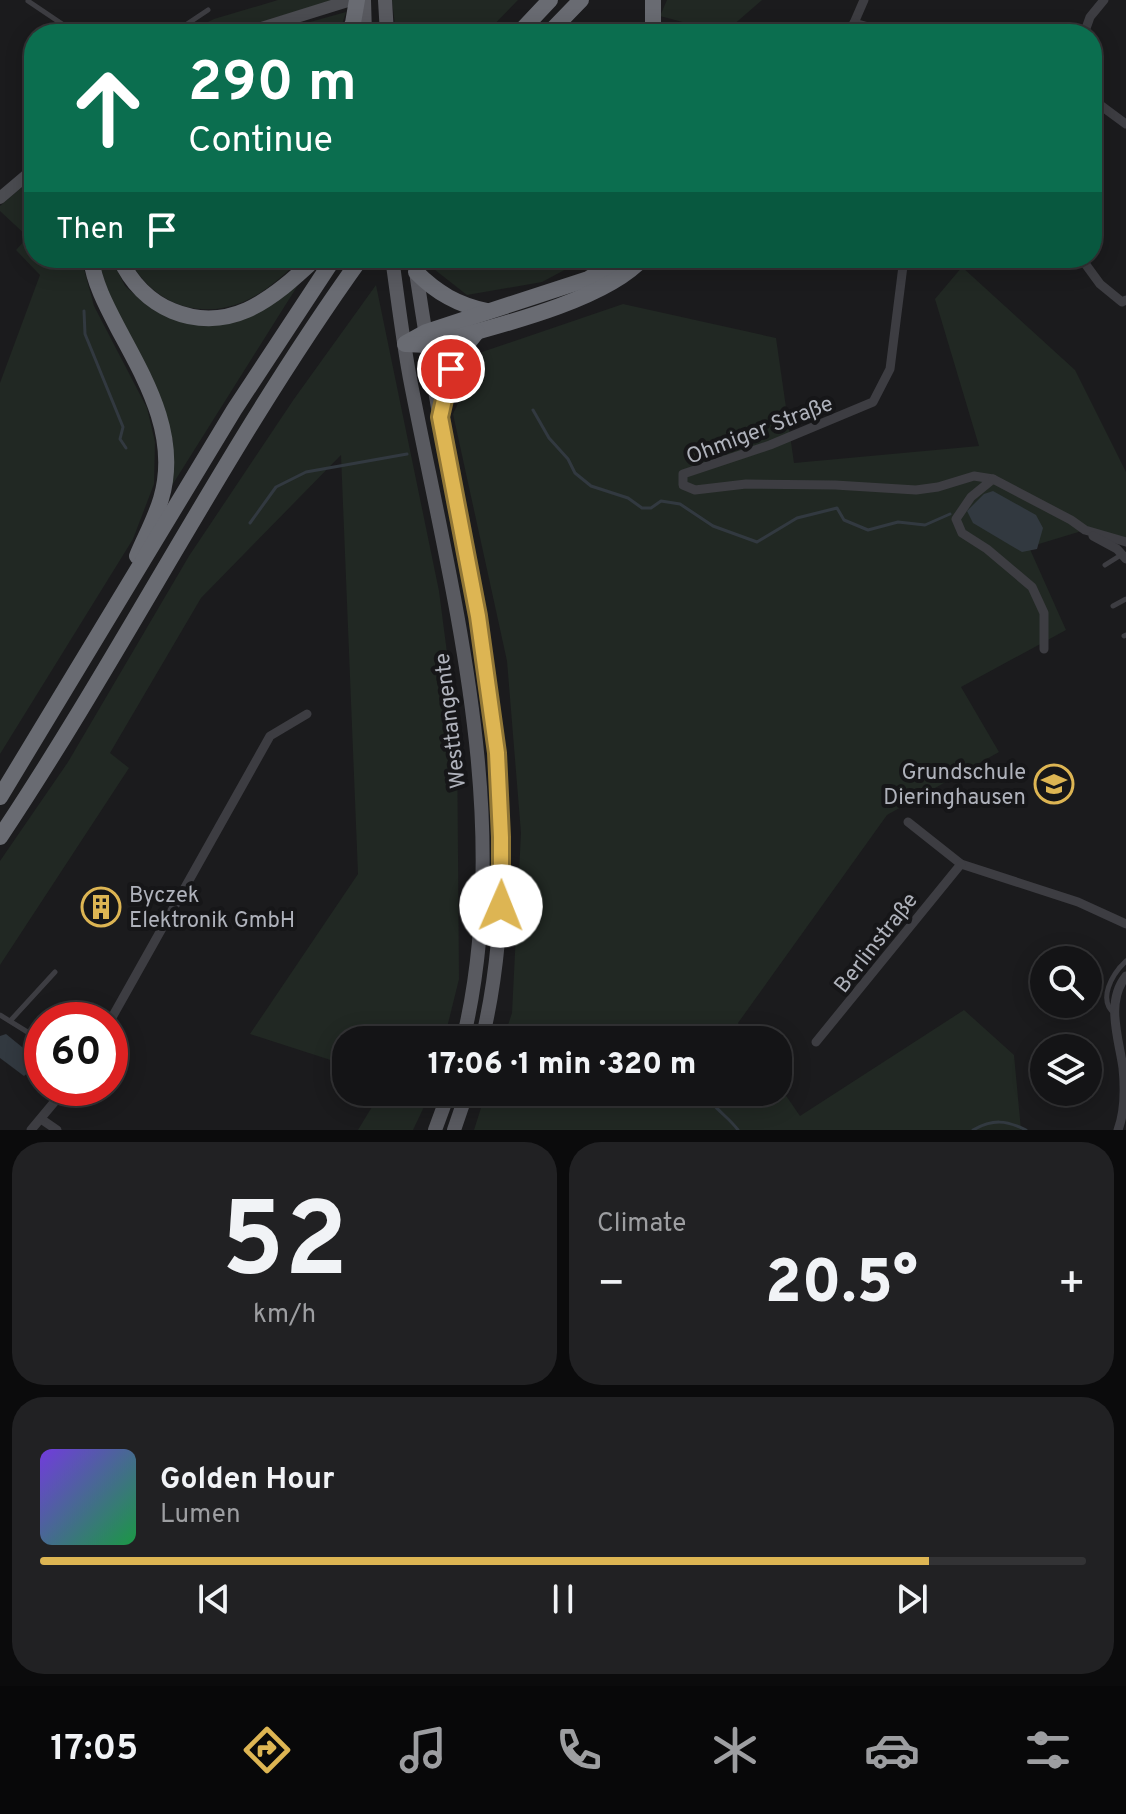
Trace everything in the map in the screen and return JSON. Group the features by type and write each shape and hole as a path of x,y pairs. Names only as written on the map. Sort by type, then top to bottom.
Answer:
{"highway":[{"path":"353,24 357,0"},
{"path":"527,24 550,0"},
{"path":"558,24 581,0"},
{"path":"653,0 653,24"},
{"path":"94,268 98,284 152,393 165,434 167,455 166,478 160,500 107,623"},
{"path":"126,268 136,286 151,300 188,317 209,319 248,309 305,268"},
{"path":"0,797 234,410 327,268"},
{"path":"0,837 44,771 251,424 354,268"},
{"path":"417,268 431,287 448,299 489,311"},
{"path":"427,339 489,311 588,279 609,268"},
{"path":"405,344 478,331 596,291 631,268"},
{"path":"440,417 451,369 478,331"}],"main road":[{"path":"364,0 365,24"},
{"path":"385,0 386,24"},
{"name":"Westtangente","path":"394,268 405,344 454,594 477,753 483,837 482,926 466,1026"},
{"name":"Westtangente","path":"415,268 478,616 497,753 501,898 495,974 485,1026"},
{"path":"435,1130 444,1106"},
{"path":"454,1130 462,1106"}],"street":[{"path":"273,24 351,0"},
{"path":"858,24 854,23 864,0"},
{"path":"1088,24 1104,0"},
{"path":"1102,106 1126,124"},
{"path":"0,198 24,178"},
{"name":"Ohmiger Straße","path":"903,268 890,369 873,402 770,445 683,474 683,485 695,490 746,484 916,490 974,476 993,479"},
{"path":"1089,268 1112,295 1122,302 1126,300"},
{"path":"1044,649 1044,613 1032,587 987,549 962,533 956,519 971,497 993,479 1071,520 1124,557"},
{"path":"1085,530 1126,542"},
{"path":"121,1002 270,736 307,714"},
{"path":"908,822 961,864 1078,902 1126,924"},
{"name":"Berlinstraße","path":"816,1042 961,864"},
{"path":"1118,1130 1123,1116 1123,1070 1115,1028 1116,1001 1126,976"},
{"path":"31,1130 51,1106"},
{"path":"41,1119 57,1130"}],"lane":[{"path":"28,1 62,24"},
{"path":"187,24 208,10"},
{"path":"1105,565 1124,557"},
{"path":"1113,606 1126,599"},
{"path":"1116,1015 1108,1009 1106,999 1116,971 1126,961"},
{"path":"11,1020 55,972"},
{"path":"0,1015 24,1029"}],"shaded area":[{"path":"278,0 334,0 254,24 204,24"},
{"path":"392,0 518,0 495,24 395,24"},
{"path":"667,0 762,0 734,24 690,24 660,16"},
{"path":"346,12 342,24 303,24"},
{"path":"24,186 24,233 0,211 0,206"},
{"path":"24,241 24,258 16,250"},
{"path":"33,268 84,268 94,306 147,408 155,442 154,484 133,539 0,754 0,383 40,275"},
{"path":"101,268 116,268 125,286 153,310 190,324 298,285 171,487 173,441 158,394 111,304"},
{"path":"135,268 291,268 251,298 209,309 177,304 149,286"},
{"path":"433,268 568,268 542,282 467,295"},
{"path":"961,268 1075,370 1126,472 1126,539 1085,530 1029,547 1066,630 961,687 999,752 887,815 738,1023 740,1026 508,1026 512,1013 521,833 507,661 453,414 482,352 623,304 776,338 794,463 979,446 935,299"},
{"path":"376,285 439,591 457,730 459,979 447,1026 332,1026 332,1060 250,1034 358,874 341,455 201,598 110,753 129,768 0,965 0,861 68,762 189,556 294,399"},
{"path":"993,491 1036,515 1043,528 1037,549 1022,552 973,523 967,511 984,494"},
{"path":"964,1010 1014,1055 1021,1130 474,1130 482,1106 792,1104 800,1116"},
{"path":"6,1034 24,1049 24,1076 0,1058 0,1036"},
{"path":"373,1106 424,1106 413,1130 358,1130"}],"waterway":[{"path":"84,311 85,334 123,427 120,439 126,448"},
{"path":"533,410 575,473 591,486 628,498 642,508 651,508 661,501 680,504 713,526 757,542 797,518 837,508 844,520 868,530 898,522 925,525 950,514"},
{"path":"250,523 276,487 306,472 407,454"},
{"path":"715,1106 738,1130"},
{"path":"973,1130 1000,1122 1026,1130"}],"place":[{"name":"Grundschule Dieringhausen","path":"1054,784"},
{"name":"Byczek Elektronik GmbH","path":"101,907"}],"route":[{"path":"451,369 440,417 478,616 497,753 501,906"}]}
